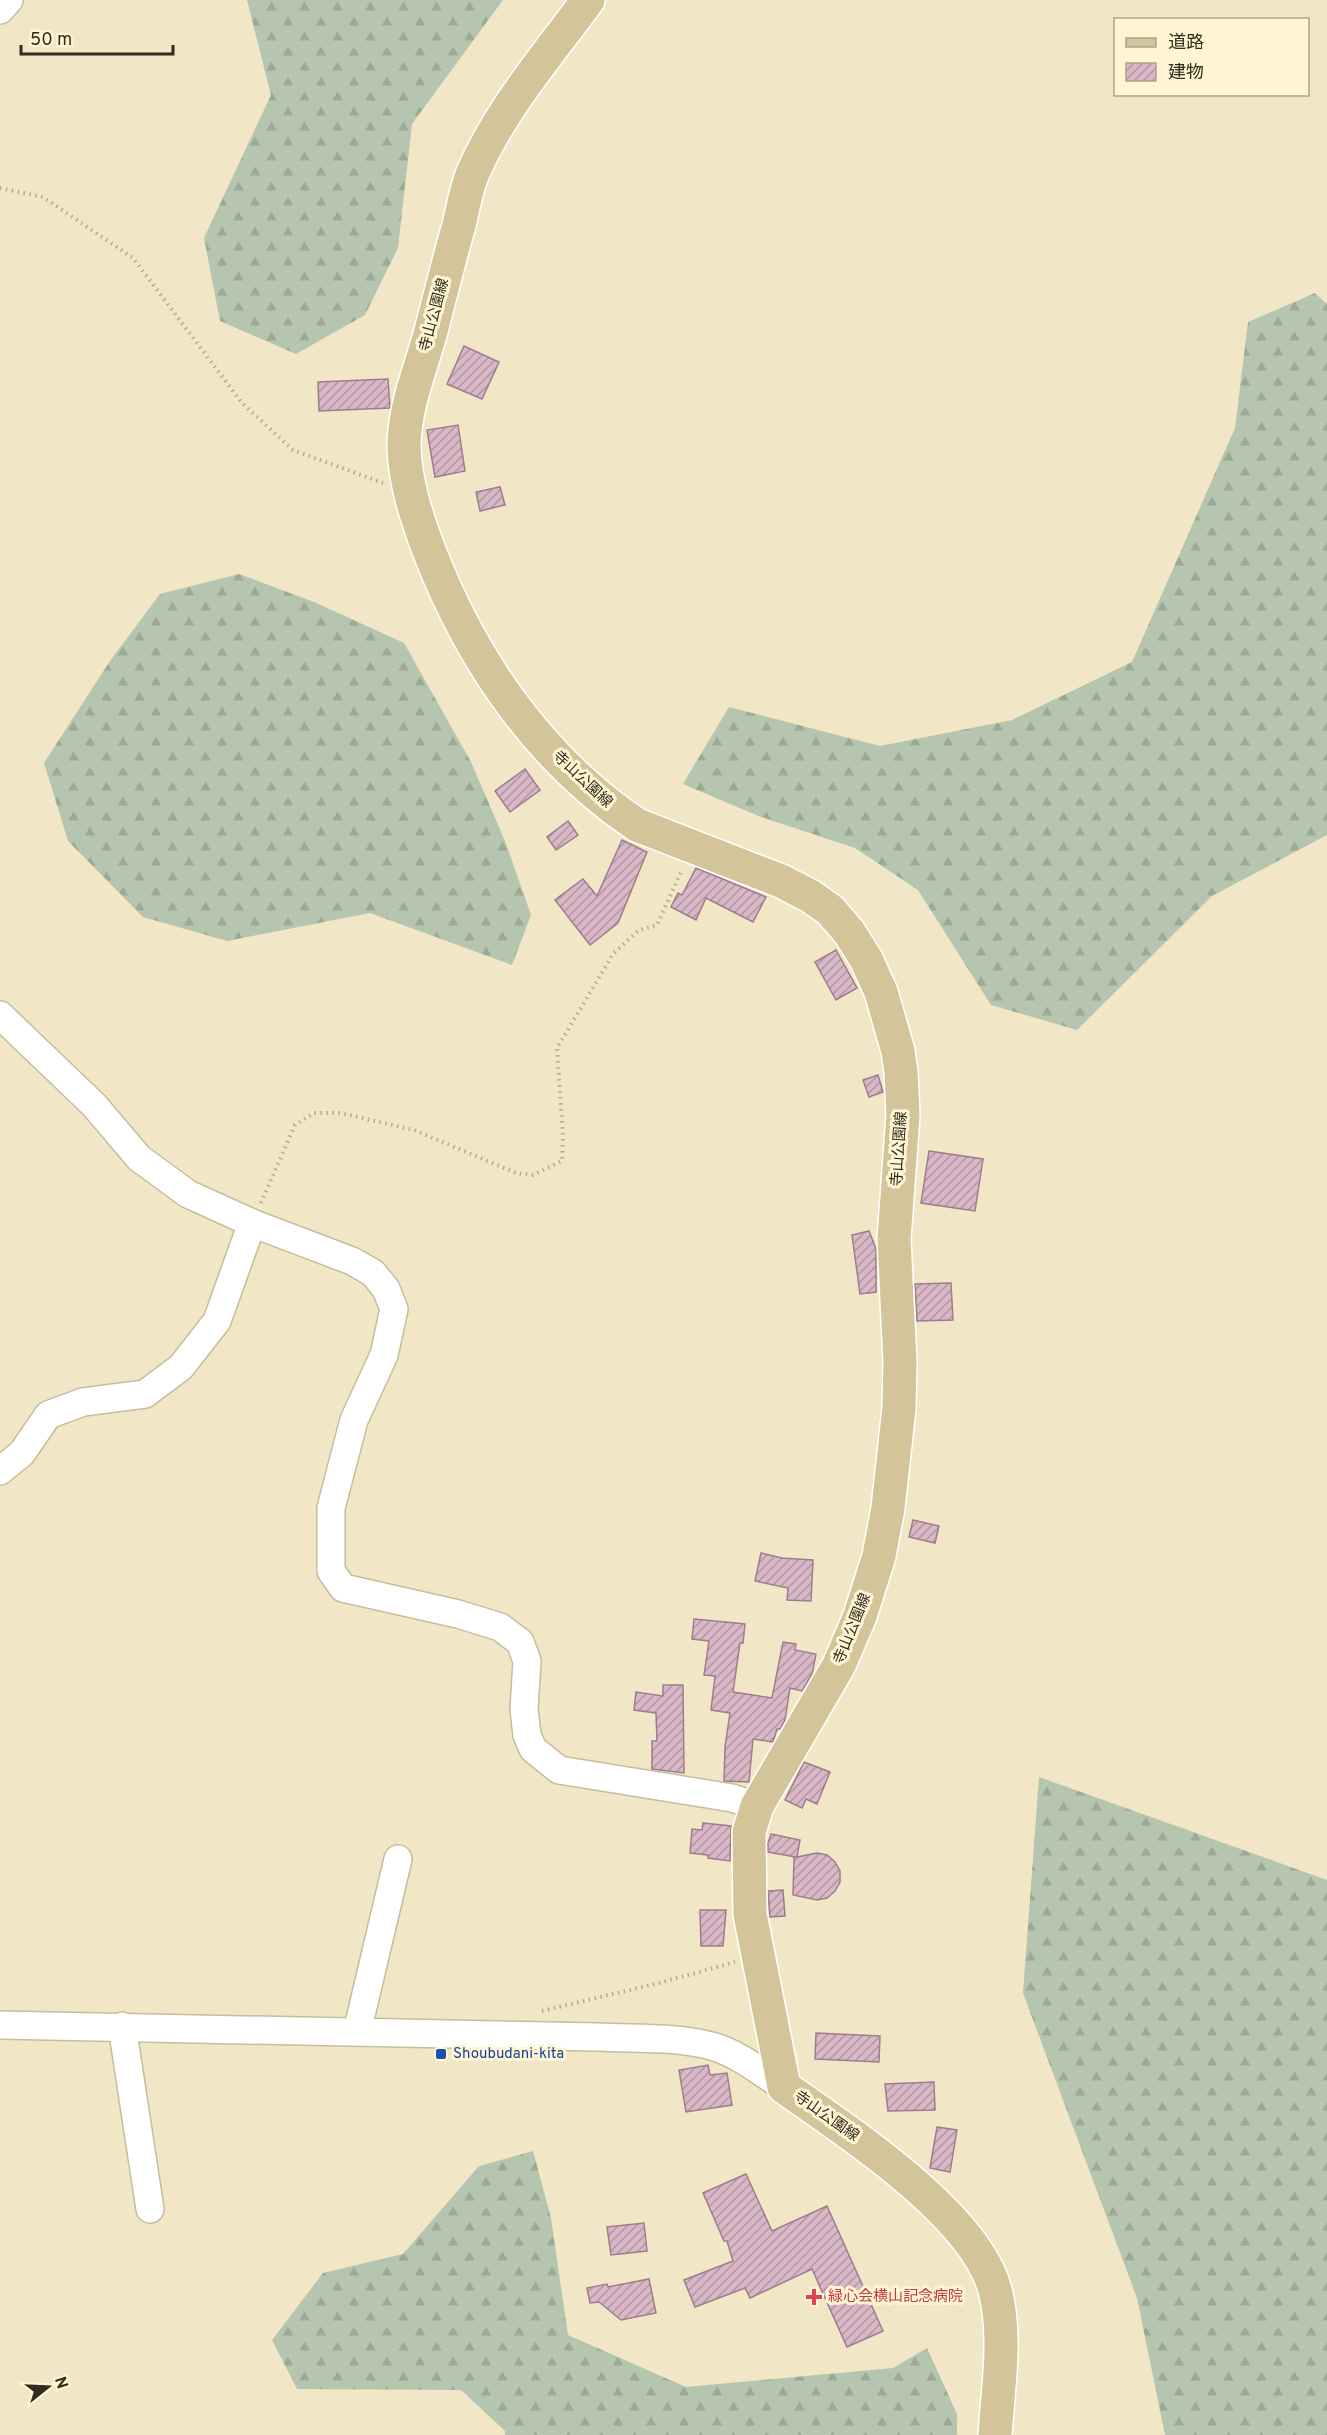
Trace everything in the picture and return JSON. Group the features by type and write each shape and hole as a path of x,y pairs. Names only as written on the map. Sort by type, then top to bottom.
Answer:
{"main road":[{"name":"寺山公園線","path":"588,0 494,131 472,176 412,395 404,446 409,492 444,588 462,627 517,712 558,759 616,811 637,825 781,881 810,896 830,910 849,932 866,959 881,992 898,1052 903,1115 894,1239 900,1361 899,1408 888,1508 879,1556 866,1598 839,1665 757,1806 749,1833 750,1914 783,2087 864,2144 928,2197 968,2240 985,2267 994,2288 1001,2330 995,2435"}],"street":[{"path":"0,10 9,0"},
{"path":"0,1015 94,1105 139,1158 188,1194 252,1223 317,1247 373,1273 386,1289 394,1309 384,1355 354,1420 331,1508 331,1571 343,1588 458,1614 500,1627 520,1642 527,1661 524,1709 527,1735 533,1749 559,1770 732,1798 757,1806"},
{"path":"0,1471 22,1453 48,1415 83,1401 145,1394 181,1367 218,1321 252,1223"},
{"path":"357,2032 398,1858"},
{"path":"0,2025 122,2026 680,2041 715,2047 738,2058 783,2087"},
{"path":"122,2026 150,2209"}],"path":[{"path":"0,188 43,197 133,258 242,403 293,450 409,492"},
{"path":"252,1223 295,1125 314,1113 340,1113 414,1131 516,1173 533,1174 562,1161 563,1136 556,1048 613,954 639,930 657,925 693,846"},
{"path":"533,2013 740,1961"}],"green space":[{"path":"247,0 503,0 412,124 398,248 365,315 296,354 220,321 204,238 271,95"},
{"path":"1315,293 1327,304 1327,835 1212,896 1077,1030 991,1005 918,890 855,848 761,817 683,784 729,707 880,746 1012,720 1132,662 1235,428 1248,322"},
{"path":"239,574 314,602 404,643 471,762 505,841 531,915 512,965 370,913 227,941 143,917 68,841 44,763 110,661 160,594"},
{"path":"1039,1777 1327,1880 1327,2435 1165,2435 1137,2298 1023,1993"},
{"path":"533,2151 551,2218 568,2335 686,2387 893,2368 927,2348 957,2414 957,2435 505,2435 505,2431 461,2390 297,2389 272,2340 323,2273 403,2254 479,2166"}],"building":[{"path":"464,346 499,362 482,399 447,384"},
{"path":"388,379 390,408 319,411 318,382"},
{"path":"458,425 465,471 435,477 427,430"},
{"path":"500,487 505,505 480,511 476,492"},
{"path":"525,769 540,790 510,812 495,791"},
{"path":"568,821 578,835 556,850 547,837"},
{"path":"622,840 647,852 618,923 590,945 555,900 583,879 597,896"},
{"path":"696,868 766,897 753,922 706,898 696,920 671,907 678,893 682,895"},
{"path":"836,950 857,988 836,1000 815,962"},
{"path":"878,1075 883,1092 869,1097 863,1080"},
{"path":"929,1151 983,1159 975,1211 921,1203"},
{"path":"869,1231 876,1249 876,1292 860,1294 852,1235"},
{"path":"951,1283 953,1320 917,1321 915,1284"},
{"path":"913,1520 939,1526 935,1543 909,1537"},
{"path":"761,1553 782,1558 813,1560 811,1601 787,1600 788,1588 755,1581"},
{"path":"694,1619 745,1624 733,1692 772,1698 783,1642 796,1644 795,1650 816,1654 812,1674 802,1691 790,1688 785,1720 780,1729 777,1729 773,1742 753,1739 749,1782 724,1781 725,1747 730,1713 711,1710 715,1676 704,1675 709,1641 692,1639"},
{"path":"663,1685 683,1685 684,1773 652,1769 652,1741 657,1741 656,1713 634,1710 636,1692 663,1696"},
{"path":"804,1762 830,1772 817,1804 806,1799 802,1808 785,1800"},
{"path":"703,1823 731,1826 730,1861 690,1853 692,1829 702,1830"},
{"path":"771,1834 800,1840 797,1857 817,1853 827,1855 835,1862 840,1871 840,1882 835,1891 827,1898 817,1900 793,1895 794,1857 796,1857 768,1852"},
{"path":"783,1890 785,1916 770,1917 768,1891"},
{"path":"700,1910 726,1910 723,1946 701,1946"},
{"path":"816,2033 880,2036 879,2062 815,2059"},
{"path":"708,2065 710,2075 727,2073 732,2105 686,2112 679,2070"},
{"path":"934,2082 935,2110 888,2111 885,2084"},
{"path":"937,2127 957,2130 950,2172 930,2168"},
{"path":"746,2174 772,2231 827,2206 883,2331 847,2347 812,2269 750,2298 745,2288 695,2307 684,2280 733,2261 727,2241 724,2241 703,2193"},
{"path":"644,2223 647,2251 611,2255 607,2227"},
{"path":"649,2279 656,2313 621,2320 599,2302 590,2303 587,2288 607,2284 608,2287"}],"place":[{"name":"Shoubudani-kita","path":"441,2054"},
{"name":"緑心会横山記念病院","path":"814,2297"}]}
